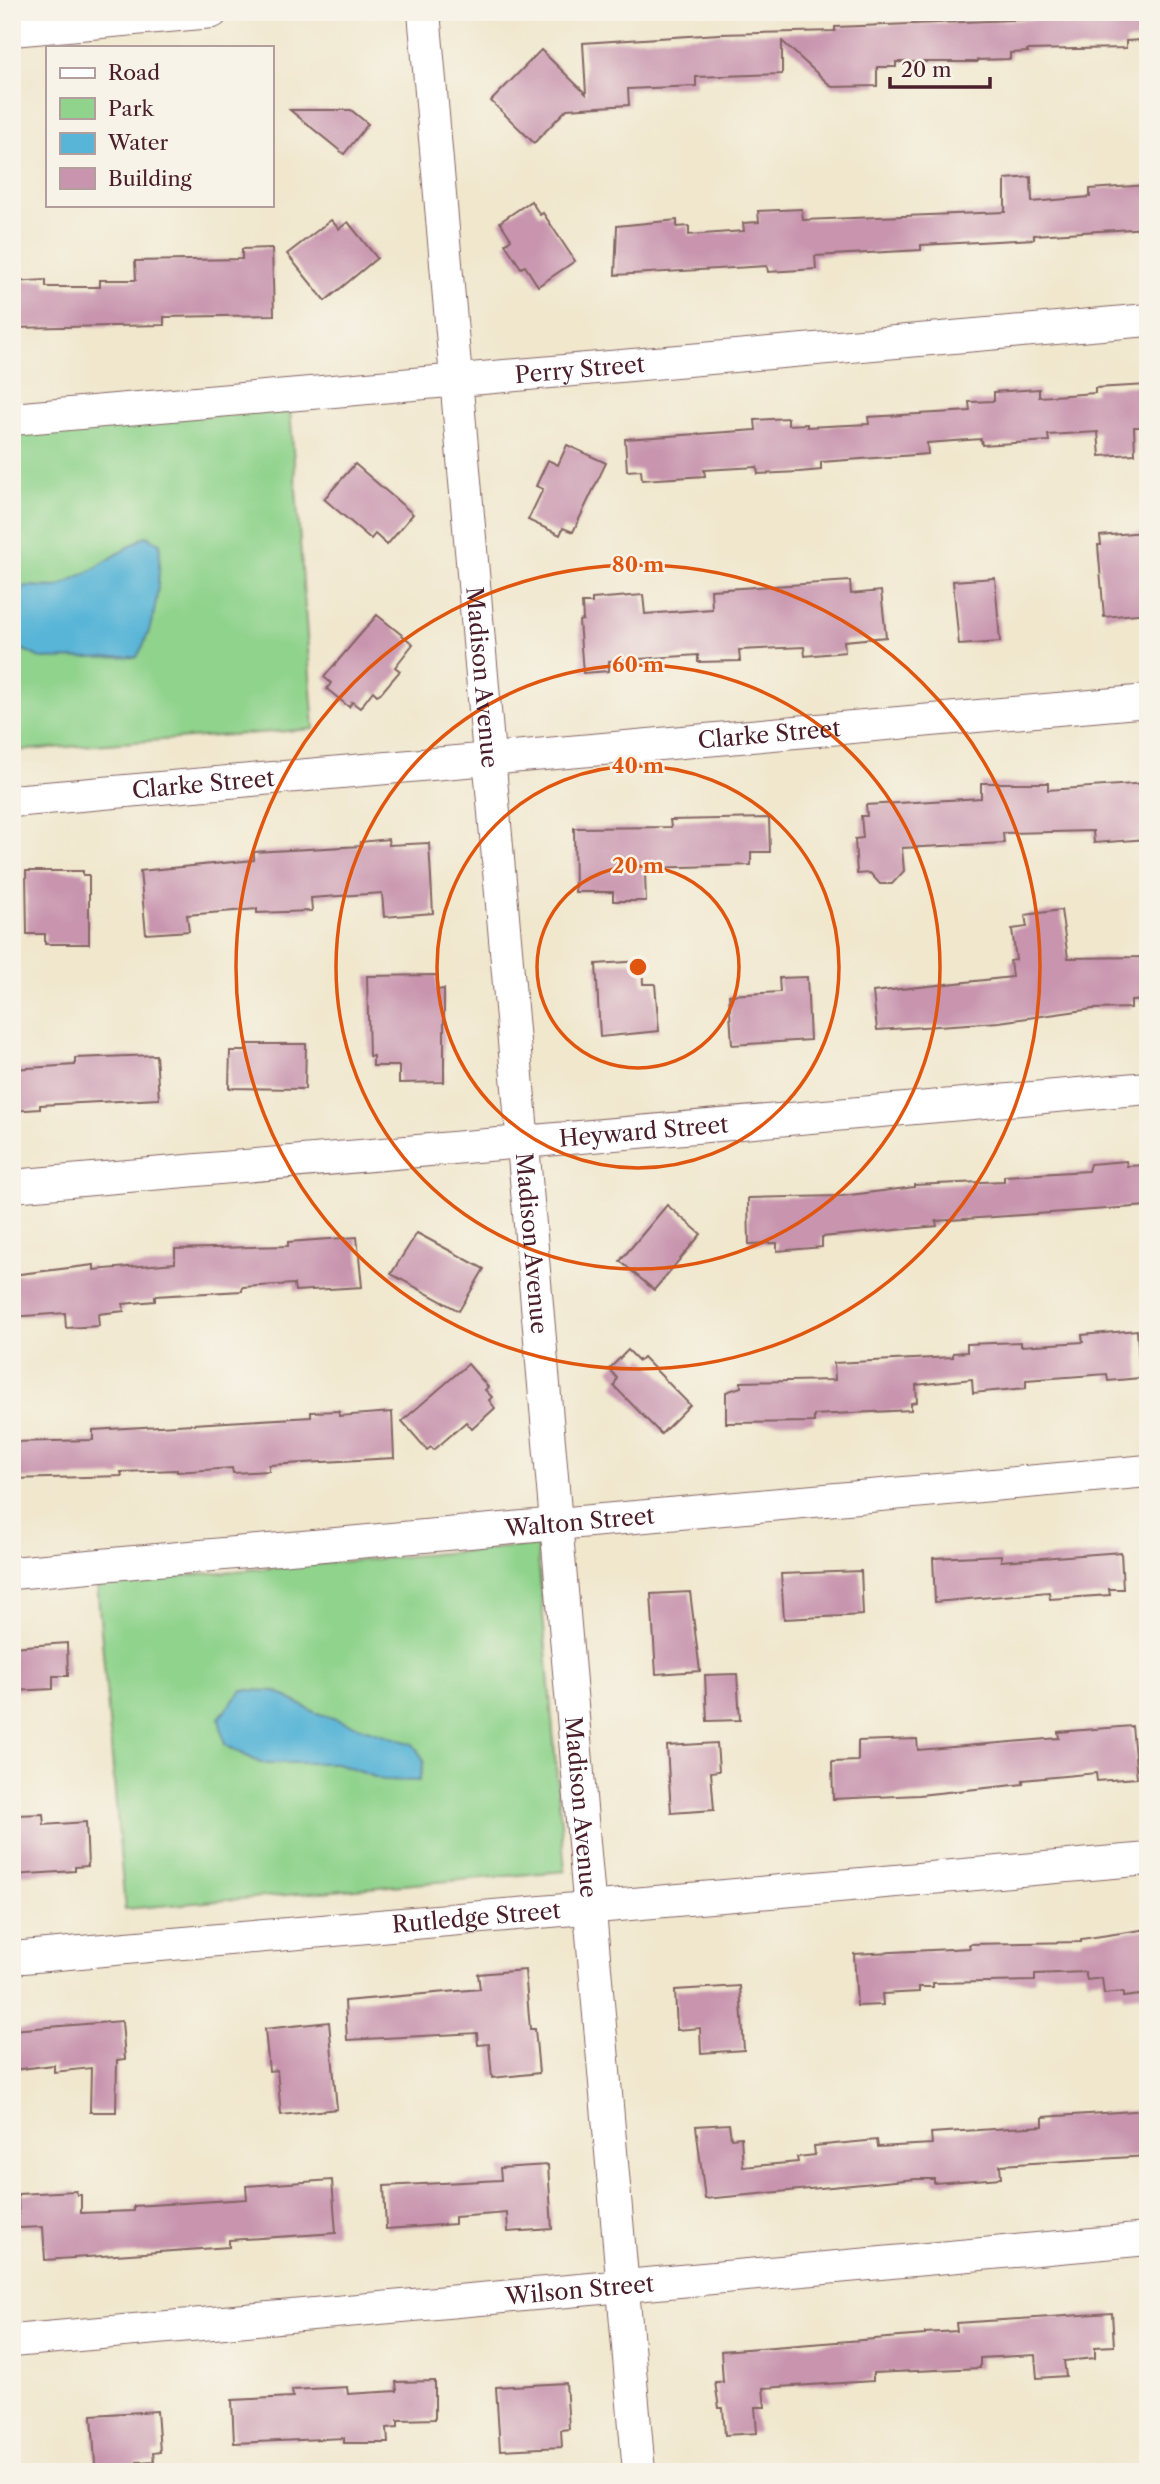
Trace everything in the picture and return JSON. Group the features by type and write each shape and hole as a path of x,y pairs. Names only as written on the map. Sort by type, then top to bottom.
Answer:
{"street":[{"path":"12,30 212,12"},
{"name":"Madison Avenue","path":"424,12 639,2472"},
{"name":"Perry Street","path":"12,419 1148,320"},
{"name":"Clarke Street","path":"12,801 1148,701"},
{"name":"Heyward Street","path":"12,1186 1148,1088"},
{"name":"Walton Street","path":"12,1573 1148,1471"},
{"name":"Rutledge Street","path":"12,1958 1148,1859"},
{"name":"Wilson Street","path":"12,2342 623,2289 1148,2239"}],"green space":[{"path":"290,409 314,729 12,751 12,430"},
{"path":"537,1545 565,1871 125,1909 97,1583"}],"water":[{"path":"146,536 160,543 159,573 153,616 137,657 42,659 12,644 12,601 25,586 58,587 92,570"},
{"path":"242,1690 276,1691 314,1712 413,1744 424,1760 419,1781 383,1780 336,1763 260,1763 225,1745 219,1718"}],"building":[{"path":"1066,12 1142,12 1143,40 1126,41 1126,48 1027,50 1028,52 1010,53 1010,59 977,62 896,62 896,67 877,67 877,86 832,87 782,41 782,74 696,77 696,86 628,89 629,105 567,109 534,143 491,101 541,50 586,94 583,43 719,34 835,31 835,27 1066,18"},
{"path":"290,110 351,110 368,124 344,154"},
{"path":"1031,177 1032,202 1090,197 1090,189 1148,185 1148,228 1034,235 1034,239 921,245 921,250 815,256 816,269 768,272 767,266 615,275 617,226 677,220 677,227 689,226 689,235 744,231 743,223 759,222 758,211 802,209 803,220 1005,212 1005,179"},
{"path":"531,201 540,215 543,213 575,261 538,286 525,266 521,268 505,244 511,239 500,222"},
{"path":"331,220 339,229 348,222 377,258 325,301 287,254"},
{"path":"272,248 274,315 164,317 164,325 12,328 12,282 46,280 46,287 100,287 100,280 136,280 135,261 242,259 242,249"},
{"path":"1148,385 1148,427 1134,427 1135,454 1100,456 1098,432 1048,435 1049,441 982,445 981,439 927,443 928,454 821,462 821,470 799,472 758,474 757,467 704,470 705,476 642,480 641,470 627,471 625,439 756,430 755,420 788,418 788,425 807,424 807,427 869,424 868,417 970,411 969,402 994,401 994,392 1039,389 1039,397 1095,393 1095,388"},
{"path":"567,445 606,463 573,532 563,528 560,535 528,520 543,489 536,486 548,460 558,465"},
{"path":"355,464 413,514 387,545 375,534 371,539 324,499"},
{"path":"1143,532 1148,563 1148,613 1104,617 1098,545 1101,545 1100,536"},
{"path":"995,578 1000,642 959,645 953,581"},
{"path":"850,581 851,594 881,591 886,637 844,641 845,652 805,656 804,647 739,650 740,661 698,662 698,655 609,661 609,671 583,673 579,621 583,620 582,603 592,603 592,599 643,595 645,614 712,609 711,590"},
{"path":"377,615 413,644 395,667 400,671 382,692 377,695 373,691 360,708 352,702 349,707 327,689 331,683 324,677"},
{"path":"981,783 1048,783 1048,790 1148,783 1148,839 1094,843 1093,831 1003,833 1004,843 902,848 904,871 892,884 880,884 870,873 857,874 855,839 863,838 861,816 867,816 866,805 981,798"},
{"path":"769,818 770,852 751,852 751,865 648,868 648,873 645,873 646,901 613,901 613,892 575,892 574,828 671,827 670,820"},
{"path":"388,839 389,845 429,843 433,913 384,917 382,893 311,898 312,911 257,913 257,909 187,915 189,931 146,934 140,871 254,860 254,852 361,846 360,842"},
{"path":"26,871 83,871 83,875 89,875 89,944 45,944 45,934 27,934"},
{"path":"1061,910 1068,958 1148,957 1148,1000 1131,1001 1131,1008 1092,1009 999,1022 877,1030 873,992 1012,977 1010,961 1016,960 1012,929 1027,927 1025,915"},
{"path":"642,961 643,984 655,984 659,1031 600,1037 596,964"},
{"path":"437,975 437,990 444,989 444,1082 399,1083 399,1066 373,1066 373,1056 369,1056 367,976"},
{"path":"807,977 810,1040 732,1045 729,995 780,992 779,978"},
{"path":"246,1044 306,1044 305,1089 229,1088 230,1051 246,1051"},
{"path":"156,1055 159,1099 40,1105 40,1109 12,1111 12,1069 75,1065 75,1058"},
{"path":"1126,1161 1127,1166 1148,1165 1148,1206 936,1221 937,1226 822,1237 822,1247 777,1251 777,1243 749,1244 748,1198 842,1196 914,1185 1004,1181 1004,1176 1088,1171 1090,1164"},
{"path":"667,1205 701,1234 654,1290 620,1261"},
{"path":"417,1233 484,1269 459,1311 391,1274"},
{"path":"357,1237 362,1287 295,1291 294,1284 242,1287 242,1291 155,1296 155,1301 123,1304 124,1311 98,1314 99,1326 66,1328 65,1313 12,1317 12,1275 94,1265 94,1270 175,1263 175,1249 288,1246 288,1242"},
{"path":"1137,1330 1140,1378 1108,1381 1107,1374 1026,1380 1026,1388 973,1393 972,1379 916,1385 917,1402 911,1403 911,1410 814,1415 814,1422 726,1423 726,1392 741,1387 741,1382 835,1380 834,1363 953,1357 953,1353 967,1352 967,1344 1021,1342 1021,1346 1083,1342 1082,1335"},
{"path":"628,1350 639,1361 643,1357 690,1405 661,1434 614,1386 617,1378 609,1369"},
{"path":"468,1364 488,1387 485,1390 492,1397 489,1400 495,1408 472,1429 466,1422 434,1450 431,1447 427,1450 402,1421"},
{"path":"339,1411 339,1416 392,1412 394,1458 269,1465 269,1471 233,1473 232,1468 121,1472 122,1476 12,1479 12,1442 93,1440 93,1430 311,1417 311,1412"},
{"path":"1121,1552 1123,1589 1109,1589 1110,1595 1050,1599 1049,1592 935,1602 933,1558 1001,1555 1001,1561"},
{"path":"861,1571 863,1615 784,1619 781,1574"},
{"path":"690,1592 700,1671 656,1674 651,1594"},
{"path":"67,1643 68,1676 53,1676 53,1689 12,1691 12,1647"},
{"path":"737,1674 740,1720 707,1721 705,1675"},
{"path":"1132,1726 1137,1778 1097,1781 1096,1773 919,1795 833,1799 832,1762 858,1761 858,1741 917,1739 918,1750 1059,1738 1058,1732"},
{"path":"717,1743 719,1771 711,1772 714,1810 671,1813 667,1746"},
{"path":"43,1814 44,1825 86,1822 88,1866 75,1867 75,1871 12,1875 12,1832 17,1832 16,1815"},
{"path":"1148,1929 1148,1994 1123,1997 1123,1992 1104,1994 1102,1978 1087,1980 1085,1972 1035,1974 1035,1981 933,1983 933,1987 919,1987 919,1992 882,1994 883,2005 857,2006 854,1954 970,1948 969,1944 1081,1942 1081,1939"},
{"path":"525,1970 530,2029 535,2029 539,2073 492,2078 489,2044 478,2045 477,2033 347,2040 345,2001 480,1989 478,1974"},
{"path":"740,1986 744,2050 701,2053 700,2028 677,2030 675,1990"},
{"path":"122,2021 125,2059 117,2060 116,2112 90,2112 91,2068 54,2072 54,2065 12,2070 12,2030"},
{"path":"329,2022 337,2109 281,2115 277,2070 269,2071 265,2029"},
{"path":"1148,2110 1148,2156 1000,2165 1001,2178 934,2183 934,2179 916,2179 705,2199 696,2126 729,2124 731,2138 741,2137 743,2167 798,2162 797,2157 815,2155 814,2146 877,2140 878,2147 932,2144 931,2133 1043,2126 1043,2117"},
{"path":"548,2165 552,2229 508,2232 507,2213 455,2217 455,2224 386,2229 384,2186 501,2180 500,2168"},
{"path":"332,2180 336,2233 229,2240 229,2247 45,2260 43,2227 19,2228 18,2194 76,2191 77,2195 81,2195 81,2213 134,2211 134,2206 247,2199 246,2186"},
{"path":"1112,2313 1114,2346 1095,2347 1095,2358 1064,2361 1066,2376 1037,2378 1035,2355 980,2358 980,2368 873,2373 873,2381 763,2388 765,2407 755,2407 757,2433 725,2435 723,2408 719,2408 715,2382 723,2382 721,2351 925,2335 957,2331 956,2323"},
{"path":"435,2381 435,2419 398,2420 398,2427 387,2428 388,2443 344,2443 344,2438 234,2443 232,2400 293,2397 292,2390 347,2387 348,2394 397,2391 396,2382"},
{"path":"566,2383 569,2429 561,2430 562,2447 500,2450 496,2387"},
{"path":"157,2411 160,2452 153,2453 154,2461 137,2462 137,2466 99,2468 95,2464 92,2415"}]}
